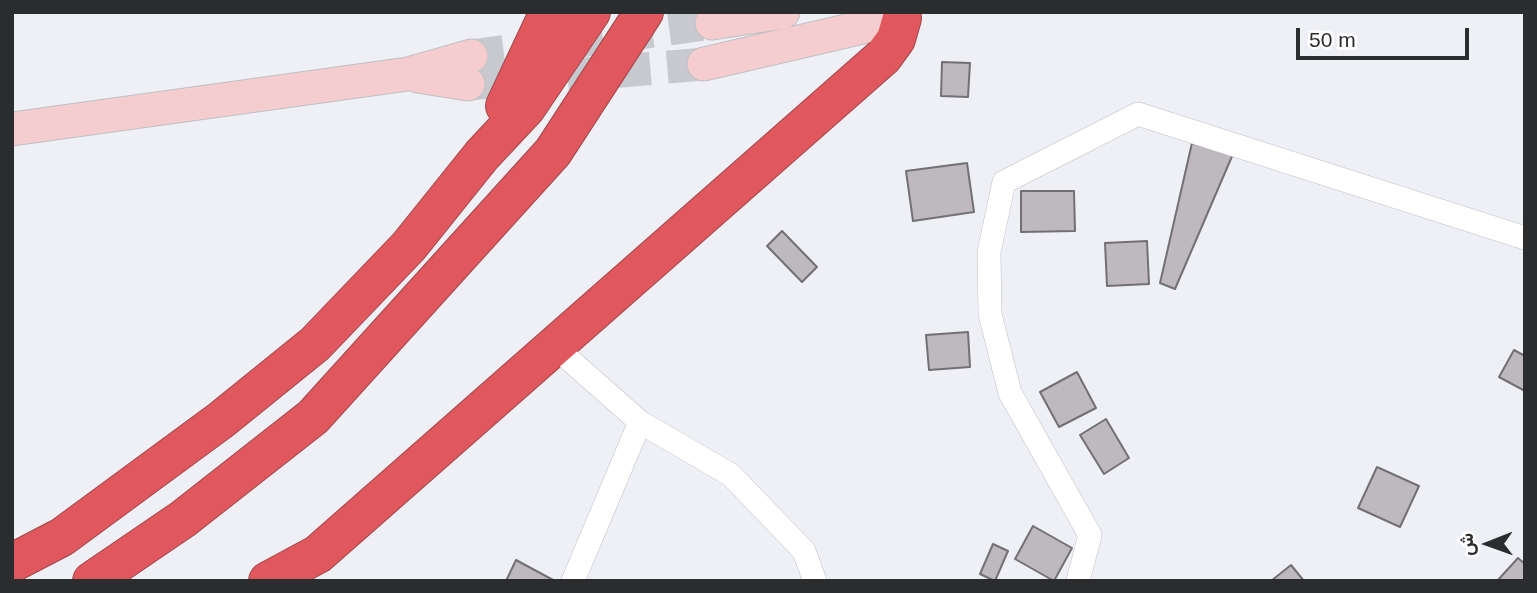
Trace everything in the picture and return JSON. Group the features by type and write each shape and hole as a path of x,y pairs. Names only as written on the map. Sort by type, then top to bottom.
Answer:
{"highway":[{"path":"482,155 549,12"},
{"path":"12,563 72,529 221,420 315,344 409,246 482,155 526,108 591,12"},
{"path":"92,581 183,519 313,416 553,152 644,12"},
{"path":"268,581 318,554 883,57 896,39 902,18"}],"main road":[{"path":"712,23 783,12"},
{"path":"704,64 902,18"},
{"path":"12,129 408,74 469,70"}],"street":[{"path":"1078,581 1090,535 1010,393 990,314 989,252 1004,182 1138,114 1525,238"},
{"path":"555,347 640,422 732,475 804,551 816,581"},
{"path":"573,581 640,422"}],"building":[{"path":"942,62 970,63 968,97 941,96"},
{"path":"1192,143 1233,154 1175,289 1160,283"},
{"path":"967,163 974,212 913,221 906,171"},
{"path":"1021,191 1074,191 1075,231 1021,232"},
{"path":"782,231 817,267 802,282 767,246"},
{"path":"1147,241 1149,284 1107,286 1105,243"},
{"path":"968,332 970,367 929,370 926,335"},
{"path":"1514,350 1525,356 1525,391 1499,377"},
{"path":"1077,372 1096,408 1059,427 1040,392"},
{"path":"1106,419 1129,458 1104,474 1080,435"},
{"path":"1377,467 1419,486 1400,527 1358,508"},
{"path":"1033,526 1072,548 1054,581 1015,559"},
{"path":"993,544 1008,551 995,581 980,574"},
{"path":"1518,558 1525,564 1525,581 1497,581"},
{"path":"516,560 555,581 506,581"},
{"path":"1291,565 1304,581 1271,581"}],"tunnel":[{"path":"471,56 712,23"},
{"path":"468,84 704,64"}]}
